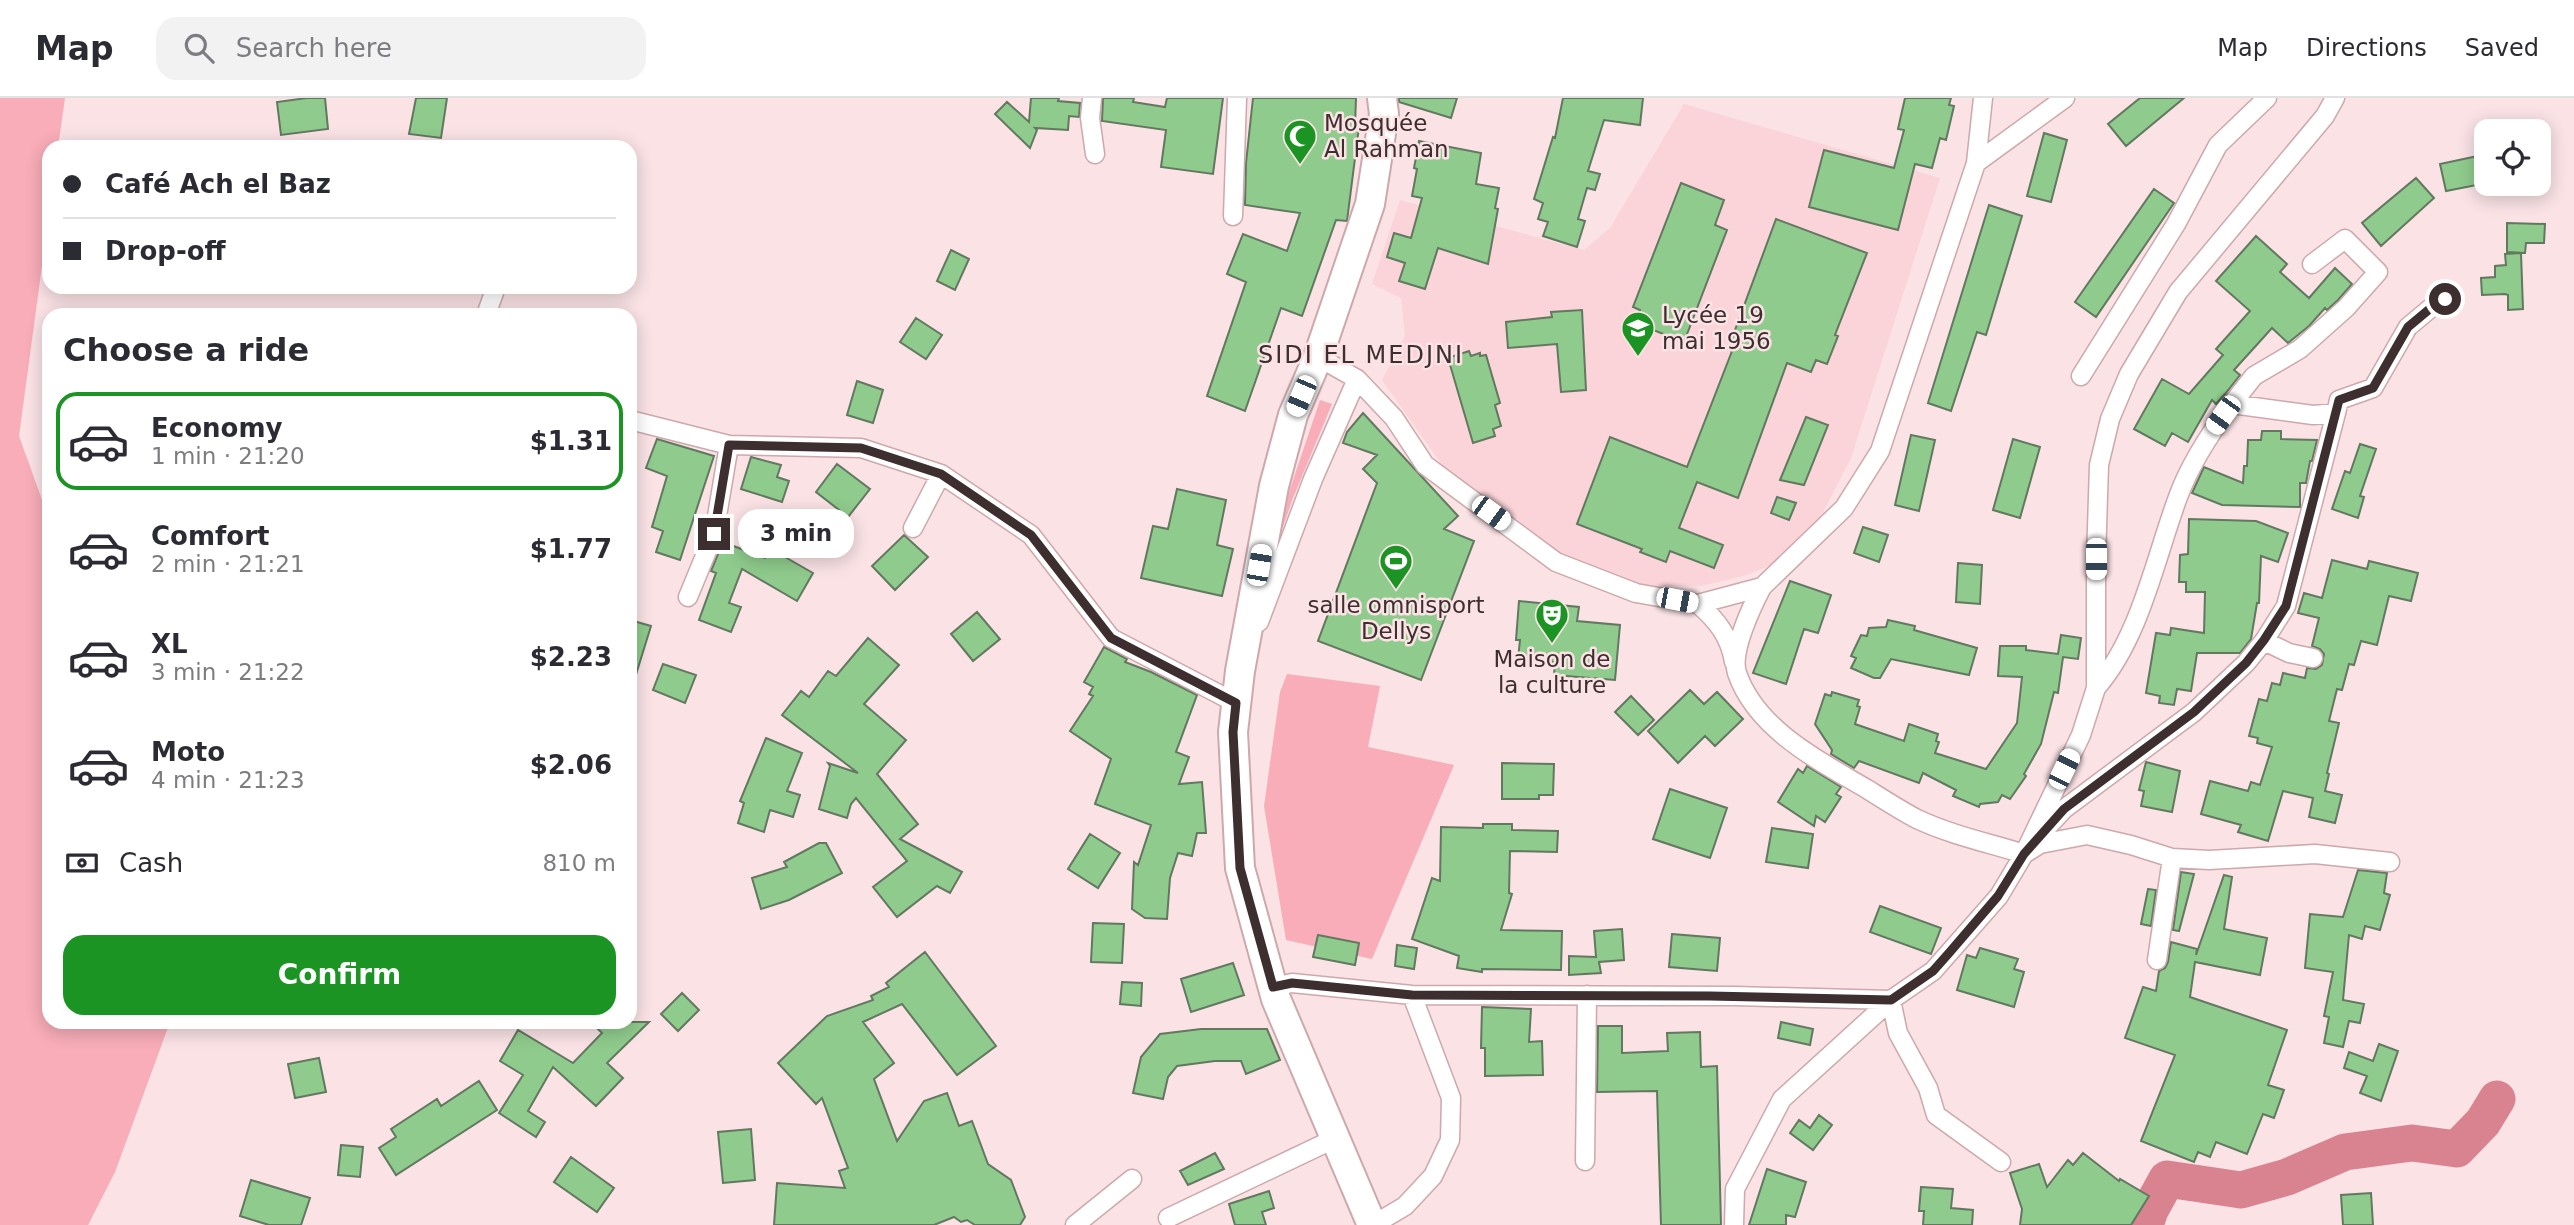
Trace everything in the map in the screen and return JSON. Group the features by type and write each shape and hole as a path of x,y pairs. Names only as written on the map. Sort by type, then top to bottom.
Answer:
{"main road":[{"path":"1373,1225 1273,987 1240,868 1233,732 1240,671 1274,485 1293,415 1318,357 1370,204 1384,114 1382,98"}],"street":[{"path":"1092,98 1090,118 1095,154"},
{"path":"1233,216 1237,98"},
{"path":"1735,671 1748,614 1762,587 1844,508 1880,451 1976,163 1983,98"},
{"path":"1976,163 2065,98"},
{"path":"2081,376 2176,224 2218,145 2267,98"},
{"path":"1734,1225 1735,1189 1782,1099 1891,1000 1933,971 1998,896 2024,854 2081,735 2096,688 2099,465 2110,419 2129,374 2178,292 2325,116 2335,98"},
{"path":"2096,688 2127,645 2179,493 2214,427 2254,376 2300,349 2346,308 2378,272 2344,239 2312,264"},
{"path":"2024,854 2064,809 2194,712 2246,663 2264,640 2286,606 2339,400 2373,388 2408,327 2445,299"},
{"path":"1318,357 1357,379 1394,418 1425,465 1556,562 1636,593 1698,604 1762,587"},
{"path":"1240,671 1314,479 1357,379"},
{"path":"2232,404 2314,415 2336,413"},
{"path":"637,422 729,445 861,448 941,474 1031,535 1111,638 1236,703"},
{"path":"688,597 714,534 729,445"},
{"path":"913,528 941,474"},
{"path":"1698,604 1713,617 1725,633 1732,651 1735,671 1749,698 1768,721 1791,741 1918,819 2024,854"},
{"path":"2264,640 2289,653 2313,658"},
{"path":"2024,854 2040,844 2087,835 2132,845 2172,858 2209,860 2315,854 2390,862"},
{"path":"2157,960 2172,858"},
{"path":"1273,987 1292,983 1412,995 1891,1000"},
{"path":"1373,1225 1405,1206 1433,1176 1450,1140 1451,1098 1412,995"},
{"path":"1585,1161 1587,995"},
{"path":"1891,1000 1898,1033 1928,1088 1936,1115 2001,1162"},
{"path":"1168,1219 1336,1138"},
{"path":"1075,1225 1132,1179"}],"shaded area":[{"path":"0,98 65,98 59,140 42,140 42,266 19,436 42,500 42,1029 167,1029 115,1172 88,1225 0,1225"},
{"name":"Lycée 19 mai 1956","path":"1684,104 1940,178 1851,458 1817,524 1784,559 1747,575 1701,586 1638,586 1537,543 1445,469 1382,380 1405,336 1401,298 1372,284 1400,200 1584,250 1610,228"},
{"path":"1320,400 1332,404 1276,547 1288,495"},
{"path":"1287,674 1380,686 1368,747 1454,765 1372,959 1286,940 1264,806 1280,692"}],"building":[{"path":"325,98 328,129 281,135 277,102"},
{"path":"416,98 447,98 441,138 409,134"},
{"path":"1031,98 1059,98 1058,101 1080,103 1079,117 1069,116 1068,130 1035,128 1037,130 1030,148 995,114 1007,102 1029,122"},
{"path":"1103,98 1134,98 1133,102 1165,107 1167,98 1223,98 1213,174 1161,167 1166,130 1102,121"},
{"path":"1253,98 1356,98 1355,126 1359,127 1347,221 1336,220 1302,316 1281,308 1245,411 1207,396 1246,282 1227,274 1243,234 1287,251 1300,213 1245,205 1246,163"},
{"path":"1399,98 1457,98 1451,118 1399,102"},
{"path":"1563,98 1643,98 1640,125 1604,120 1588,171 1600,174 1595,190 1587,188 1578,219 1585,221 1577,247 1543,236 1548,222 1538,219 1543,203 1534,199 1553,137 1555,138"},
{"path":"1905,98 1951,98 1949,105 1954,106 1946,140 1940,138 1932,168 1915,164 1898,230 1809,207 1824,150 1894,168 1904,130 1898,129"},
{"path":"2140,98 2184,98 2126,146 2108,124"},
{"path":"2044,133 2067,140 2051,202 2027,196"},
{"path":"1419,141 1481,153 1476,184 1499,188 1488,264 1438,248 1425,289 1399,281 1405,263 1387,257 1394,233 1411,238 1422,198 1412,196"},
{"path":"2474,157 2474,186 2446,191 2440,164"},
{"path":"2416,178 2434,198 2381,246 2362,223"},
{"path":"1681,183 1724,200 1715,225 1727,230 1684,342 1635,323 1640,310 1633,307"},
{"path":"2154,189 2174,203 2096,317 2075,302"},
{"path":"1989,205 2022,216 1986,335 1977,332 1951,411 1928,403"},
{"path":"1776,219 1867,253 1835,335 1838,336 1827,364 1816,360 1811,372 1787,363 1738,498 1697,482 1679,528 1723,545 1714,568 1670,551 1666,562 1640,552 1642,549 1577,524 1610,437 1687,467 1732,351 1728,349"},
{"path":"2507,223 2545,224 2544,243 2526,243 2525,253 2507,252"},
{"path":"2256,236 2287,264 2280,272 2309,298 2335,268 2352,284 2338,300 2327,310 2325,308 2288,343 2272,328 2234,370 2240,375 2216,404 2212,400 2188,442 2172,433 2165,446 2134,429 2162,379 2189,394 2223,355 2216,349 2250,311 2216,281"},
{"path":"951,250 969,259 955,290 937,281"},
{"path":"2521,253 2523,309 2508,310 2508,295 2482,295 2481,278 2495,277 2495,266 2506,265 2505,254"},
{"path":"1582,310 1586,390 1561,392 1557,344 1508,348 1506,322 1552,317 1551,312"},
{"path":"916,318 942,335 926,359 900,342"},
{"path":"1469,351 1471,356 1480,353 1480,356 1486,355 1500,403 1495,405 1501,426 1493,429 1495,436 1473,443 1448,358"},
{"path":"857,381 883,390 873,423 847,415"},
{"name":"salle omnisport Dellys","path":"1363,413 1458,516 1444,529 1474,541 1421,680 1318,641 1377,483 1363,469 1377,455 1343,443 1347,432"},
{"path":"1806,417 1828,425 1804,485 1780,480"},
{"path":"2262,431 2281,431 2281,439 2317,440 2306,483 2300,483 2300,507 2222,505 2192,493 2204,467 2243,483 2248,440 2261,440"},
{"path":"1911,435 1935,440 1919,511 1895,505"},
{"path":"657,439 714,456 680,560 656,552 663,531 652,527 667,476 646,468"},
{"path":"2013,439 2040,447 2020,518 1993,510"},
{"path":"2360,444 2376,449 2360,496 2364,497 2358,518 2332,509 2345,471 2350,473"},
{"path":"751,457 781,465 777,477 789,481 782,502 741,489"},
{"path":"837,464 870,489 848,517 816,492"},
{"path":"1177,489 1226,500 1217,545 1233,549 1222,596 1141,578 1153,526 1168,529"},
{"path":"1777,497 1796,503 1789,520 1771,513"},
{"path":"2189,519 2256,521 2288,533 2278,562 2261,556 2259,603 2251,639 2240,653 2197,653 2191,691 2177,689 2174,705 2159,703 2160,696 2146,693 2156,633 2170,635 2171,628 2204,633 2205,592 2186,592 2186,582 2179,582 2180,555 2188,554"},
{"path":"1863,527 1888,535 1879,562 1854,553"},
{"path":"904,535 928,557 895,590 872,566"},
{"path":"723,542 765,558 771,549 813,573 797,601 742,569 729,603 741,607 731,632 699,620 716,573 711,571"},
{"path":"2332,560 2367,569 2369,561 2418,573 2411,601 2389,596 2377,645 2361,641 2354,665 2349,664 2342,690 2337,689 2329,721 2339,723 2325,791 2342,795 2335,823 2309,817 2313,798 2283,791 2268,841 2238,832 2241,825 2201,814 2210,781 2248,791 2251,782 2260,785 2272,747 2257,743 2258,738 2249,736 2259,699 2267,701 2272,683 2280,685 2283,673 2305,678 2307,668 2316,669 2322,665 2324,654 2312,646 2319,618 2298,613 2304,593 2322,598"},
{"path":"1958,563 1982,565 1980,604 1956,602"},
{"path":"1790,581 1831,595 1818,633 1804,629 1786,684 1753,673"},
{"path":"1519,601 1579,607 1577,621 1620,625 1615,680 1554,675 1555,662 1518,659 1520,640 1516,640"},
{"path":"977,612 1000,639 973,661 951,634"},
{"path":"1888,620 1915,626 1914,630 1977,648 1969,675 1891,659 1880,678 1851,668 1856,658 1851,656 1861,635 1867,636 1869,628 1886,627"},
{"path":"637,622 651,626 637,671"},
{"path":"2061,635 2081,638 2078,659 2063,657 2058,693 2054,692 2041,744 2024,774 2026,776 2010,799 2002,795 1998,802 1980,804 1979,807 1953,796 1956,790 1923,773 1919,783 1859,761 1854,768 1831,754 1832,750 1815,724 1825,694 1831,696 1832,692 1859,700 1857,706 1860,707 1855,724 1904,741 1909,724 1938,734 1936,741 1939,742 1935,753 1986,769 2017,723 2022,677 1998,676 2000,646 2026,646 2026,650 2058,654"},
{"path":"868,638 899,665 864,704 906,740 877,774 918,824 900,839 962,872 950,893 937,886 897,917 873,887 907,861 856,798 847,818 819,809 830,766 828,763 858,773 782,715 801,691 809,697 828,671 836,676"},
{"path":"1104,647 1127,659 1125,662 1197,695 1176,752 1189,757 1179,784 1202,782 1206,833 1197,833 1192,856 1178,853 1170,878 1167,919 1145,918 1132,909 1134,862 1138,865 1151,825 1095,804 1111,759 1070,731 1093,696 1089,694 1093,687 1084,682"},
{"path":"663,664 696,675 685,703 653,690"},
{"path":"1690,690 1704,704 1717,692 1743,719 1715,746 1705,736 1678,763 1648,731"},
{"path":"1631,696 1654,720 1638,735 1615,712"},
{"path":"766,738 802,753 787,791 800,795 793,817 770,810 764,832 738,823 744,803 740,801"},
{"path":"2146,762 2180,771 2172,812 2141,806 2144,791 2139,790"},
{"path":"1502,763 1554,764 1553,795 1539,795 1539,799 1502,799"},
{"path":"1807,766 1841,787 1836,794 1841,797 1825,822 1816,816 1814,826 1778,802 1798,769 1803,773"},
{"path":"1670,789 1727,808 1710,858 1653,839"},
{"path":"1483,824 1512,824 1512,830 1558,831 1557,852 1510,851 1509,893 1512,894 1501,930 1562,931 1561,970 1482,969 1482,972 1457,968 1459,956 1412,939 1432,878 1440,881 1441,827 1483,828"},
{"path":"1772,828 1813,834 1808,868 1766,862"},
{"path":"1090,834 1120,853 1098,888 1068,869"},
{"path":"819,843 826,843 842,873 789,900 761,909 752,878 787,867 784,862"},
{"path":"2358,870 2387,873 2384,893 2390,895 2380,930 2365,926 2362,939 2349,935 2343,1000 2364,1004 2360,1023 2349,1021 2343,1047 2324,1043 2329,1017 2324,1016 2333,972 2305,968 2310,914 2343,917"},
{"path":"2181,872 2194,874 2179,931 2173,930"},
{"path":"2224,875 2232,877 2224,929 2267,938 2260,975 2195,962 2190,997 2287,1030 2268,1085 2284,1090 2274,1118 2263,1114 2247,1154 2216,1142 2210,1157 2198,1152 2194,1162 2141,1141 2175,1055 2125,1038 2143,987 2156,991 2159,971 2165,968 2168,962 2171,942 2197,949 2196,955"},
{"path":"2148,889 2156,890 2151,926 2141,924"},
{"path":"1880,906 1941,928 1931,954 1870,932"},
{"path":"1093,923 1124,924 1122,963 1091,962"},
{"path":"1622,929 1624,960 1599,962 1601,973 1569,975 1569,956 1596,957 1594,931"},
{"path":"1672,934 1720,938 1717,971 1669,967"},
{"path":"1318,935 1359,943 1355,965 1313,957"},
{"path":"1397,945 1417,948 1414,969 1395,966"},
{"path":"1980,948 2018,959 2014,969 2024,972 2014,1007 1957,990 1967,955 1976,958"},
{"path":"925,952 996,1046 957,1075 902,1004 863,1022 894,1063 874,1079 897,1141 924,1101 947,1093 959,1126 972,1121 988,1164 1011,1180 1025,1217 1020,1225 975,1225 967,1220 961,1222 954,1217 934,1225 774,1225 777,1183 845,1188 839,1171 848,1168 822,1098 816,1104 778,1063 827,1016 873,1000 871,996 889,987 886,983"},
{"path":"1233,963 1244,995 1191,1012 1181,979"},
{"path":"1122,982 1142,983 1141,1006 1120,1004"},
{"path":"682,993 699,1010 678,1031 661,1014"},
{"path":"1482,1007 1531,1009 1529,1042 1542,1041 1543,1075 1485,1076 1485,1048 1481,1048"},
{"path":"637,1022 649,1022 607,1063 623,1078 596,1106 553,1067 528,1111 545,1122 536,1137 499,1113 523,1075 500,1061 518,1030 573,1063 602,1033 598,1029 637,1029"},
{"path":"1781,1022 1813,1029 1810,1045 1778,1038"},
{"path":"1598,1026 1622,1026 1622,1053 1668,1051 1667,1033 1700,1032 1701,1067 1717,1066 1721,1225 1661,1225 1657,1091 1597,1092"},
{"path":"1201,1029 1267,1029 1280,1060 1246,1074 1241,1061 1177,1066 1168,1077 1163,1099 1133,1093 1141,1057 1160,1034"},
{"path":"2379,1044 2398,1051 2381,1101 2360,1093 2367,1076 2344,1068 2349,1052 2373,1061"},
{"path":"319,1058 326,1092 295,1098 288,1064"},
{"path":"479,1081 497,1110 396,1175 379,1148 396,1137 391,1129 437,1099 441,1106"},
{"path":"1819,1115 1832,1125 1813,1150 1790,1133 1799,1120 1810,1128"},
{"path":"751,1129 755,1180 723,1183 718,1132"},
{"path":"341,1145 363,1147 360,1177 338,1175"},
{"path":"1215,1153 1224,1169 1188,1185 1180,1171"},
{"path":"2083,1153 2119,1181 2120,1179 2149,1196 2131,1225 2020,1225 2022,1209 2010,1173 2039,1164 2047,1187 2068,1160 2073,1165"},
{"path":"571,1157 614,1188 597,1212 554,1182"},
{"path":"1767,1169 1806,1182 1795,1217 1786,1215 1786,1225 1749,1225"},
{"path":"251,1180 310,1198 301,1225 269,1225 240,1216"},
{"path":"1921,1187 1953,1189 1951,1208 1973,1210 1972,1225 1923,1225 1924,1211 1919,1211"},
{"path":"1269,1191 1274,1208 1262,1212 1266,1225 1235,1225 1229,1204"},
{"path":"2371,1193 2373,1225 2343,1225 2341,1195"}],"waterway":[{"path":"2145,1225 2167,1179 2241,1190 2287,1177 2345,1152 2412,1143 2457,1149 2483,1122 2497,1099"}],"place":[{"name":"Mosquée Al Rahman","path":"1300,166"},
{"name":"Lycée 19 mai 1956","path":"1638,358"},
{"name":"salle omnisport Dellys","path":"1396,591"},
{"name":"Maison de la culture","path":"1552,645"}],"district":[{"name":"SIDI EL MEDJNI","path":"1361,355"}],"route":[{"path":"714,534 729,445 861,448 941,474 1031,535 1111,638 1236,703 1233,732 1240,868 1273,987 1292,983 1412,995 1710,996 1891,1000 1933,971 1998,896 2024,854 2064,809 2194,712 2246,663 2286,606 2339,400 2373,388 2408,327 2445,299"}]}
